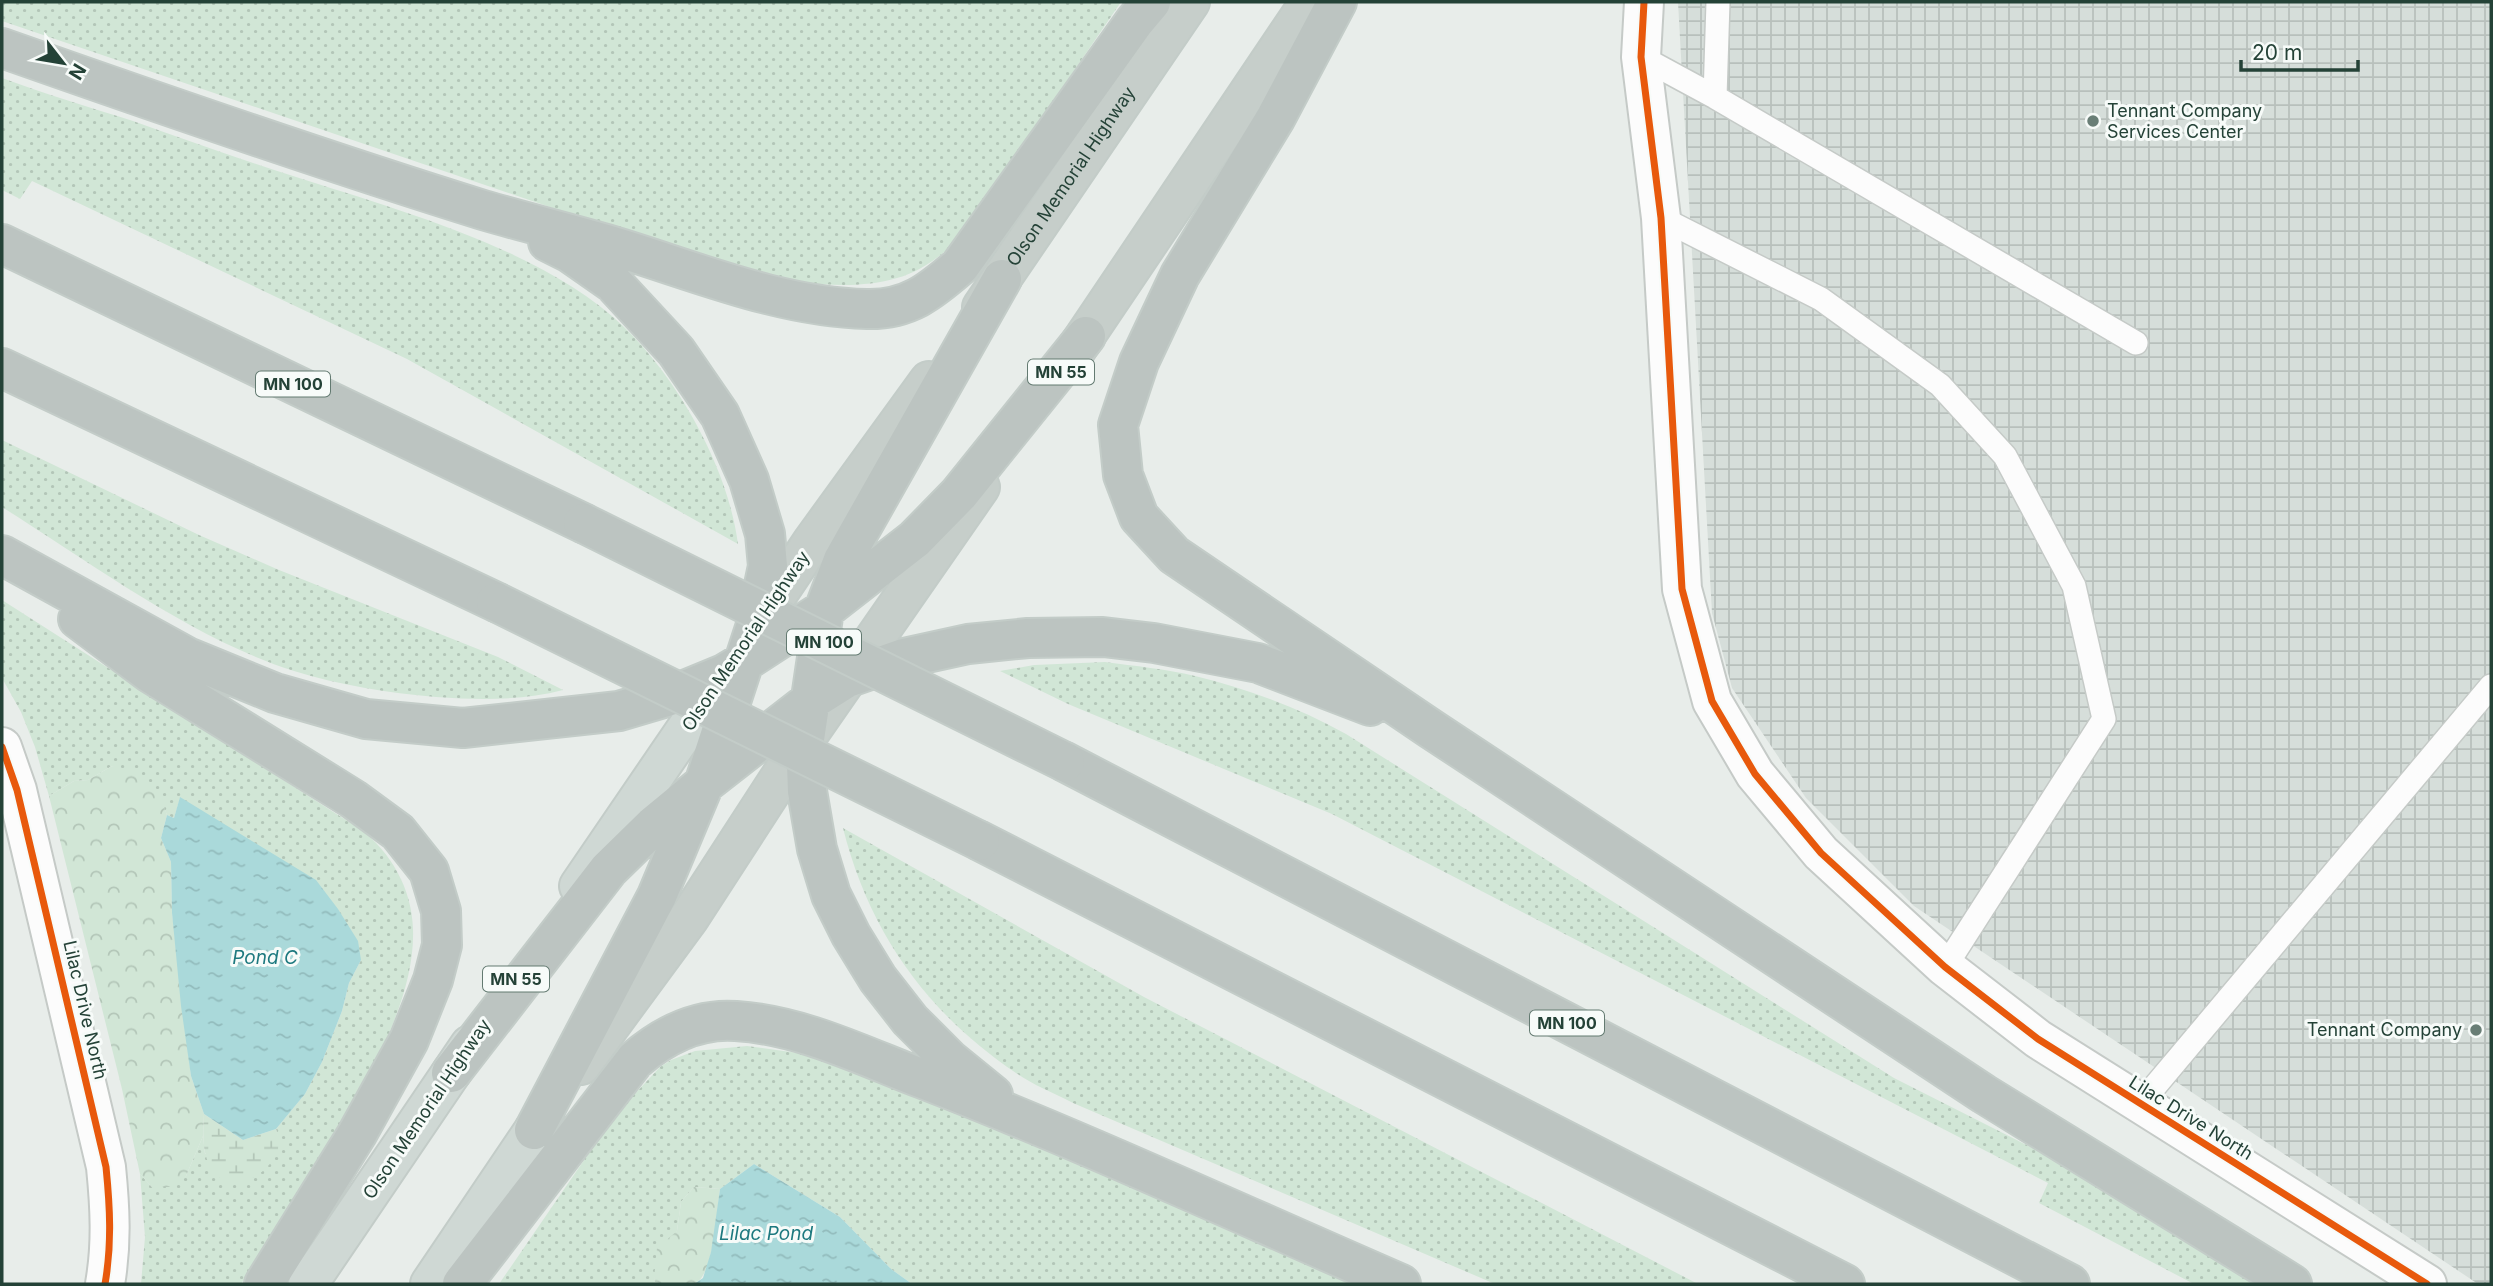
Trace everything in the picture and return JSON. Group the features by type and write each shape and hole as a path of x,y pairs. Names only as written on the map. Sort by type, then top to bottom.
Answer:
{"highway":[{"path":"2,48 484,210 606,244 744,288 807,303 868,309 903,306 931,292 960,266 1135,21 1152,2"},
{"name":"Olson Memorial Highway","path":"741,655 813,541 1002,279 1190,2"},
{"name":"MN 55","path":"534,1130 689,918 805,739 1086,336 1310,2"},
{"path":"1337,2 1276,117 1180,275 1139,362 1118,425 1123,475 1139,517 1174,555 1431,729 1984,1094 2291,1284"},
{"path":"484,210 570,253 612,283 676,351 720,415 749,480 765,534 768,566 704,784 657,896 534,1130"},
{"name":"MN 100","path":"2,244 583,523 1065,762 2070,1284"},
{"path":"1002,279 843,560 824,610 805,739 807,791 817,849 831,895 851,935 878,979 910,1020 950,1060 1019,1116"},
{"path":"2,558 187,657 275,694 366,719 463,728 619,711 673,695 824,610 915,539 951,503 1086,336"},
{"path":"2,368 496,602 981,841 1845,1284"},
{"path":"2,558 150,673 353,799 398,832 429,871 441,911 442,945 428,992 409,1040 357,1134 264,1284"},
{"path":"451,1073 609,869 653,826 809,702 847,678 904,657 968,644 1028,638 1103,637 1154,643 1258,663 1431,729"},
{"path":"462,1284 635,1060 672,1033 705,1023 734,1020 769,1025 812,1037 1019,1116 1401,1284"}],"main road":[{"name":"Olson Memorial Highway","path":"309,1284 451,1073 741,655"},
{"name":"MN 55","path":"430,1284 534,1130"}],"street":[{"name":"Lilac Drive North","path":"1644,2 1641,57 1661,218 1682,589 1712,701 1755,774 1821,853 1945,967 2038,1039 2427,1284"},
{"name":"Lilac Drive North","path":"2,747 18,790 106,1167 111,1208 111,1240 104,1284"}],"lane":[{"path":"1716,97 1718,2"},
{"path":"1641,57 1716,97 2136,343"},
{"path":"1661,218 1821,299 1940,385 2005,456 2074,586 2104,719 1945,967"},
{"path":"2140,1104 2491,686"}],"shaded area":[{"path":"1678,2 2491,2 2491,1284 2478,1284 1914,906 1806,798 1732,688 1712,613"}],"green space":[{"path":"2,2 1121,2 957,242 914,272 873,283 848,285 770,277 697,257 2,21"},
{"path":"2,78 423,218 511,254 553,275 591,300 624,327 671,382 716,464 732,511 738,544 407,359 32,181 20,199 2,190"},
{"path":"2,440 199,535 279,570 498,657 563,690 500,699 418,695 328,680 256,657 181,620 2,507"},
{"path":"2,600 360,829 390,860 409,900 413,929 411,960 393,1025 344,1121 241,1284 141,1284 145,1237 140,1174 152,1187 186,1176 203,1136 205,1154 279,1144 276,1129 305,1094 322,1062 342,1011 349,983 361,960 180,798 174,818 167,815 160,797 112,766 88,780 74,781 49,796 35,747 21,712 2,678"},
{"path":"1105,662 1215,681 1273,700 1346,734 1894,1078 2074,1169 2270,1284 2194,1284 2039,1203 2048,1183 1332,814 1068,704 1000,671 1034,665"},
{"path":"112,766 137,772 161,797 167,815 161,838 171,862 172,913 191,1076 204,1114 203,1136 186,1176 171,1187 152,1187 140,1174 122,1089 49,796 74,781 88,780"},
{"path":"843,828 1144,997 1698,1284 1495,1284 1036,1085 984,1050 955,1024 929,997 906,967 868,902"},
{"path":"747,1046 805,1054 855,1068 1365,1284 912,1284 891,1269 840,1217 754,1164 720,1189 694,1187 681,1202 677,1231 654,1279 656,1284 499,1284 615,1115 660,1067 695,1051"},
{"path":"204,1114 243,1140 276,1129 279,1145 276,1155 262,1172 252,1178 242,1182 222,1179 214,1172 207,1159"},
{"path":"694,1187 720,1189 714,1240 706,1268 695,1283 656,1284 654,1279 657,1248 677,1231 681,1202"}],"water":[{"name":"Pond C","path":"180,797 316,880 358,941 361,960 349,983 342,1011 322,1062 305,1094 276,1129 243,1140 204,1114 191,1076 172,913 171,862 161,838 167,815 174,818"},
{"name":"Lilac Pond","path":"754,1164 840,1217 891,1269 912,1284 694,1284 703,1278 711,1252 720,1189"}],"cycle path":[{"path":"1644,2 1641,57 1661,218 1682,589 1712,701 1755,774 1821,853 1945,967 2038,1039 2427,1284"},
{"path":"2,747 17,790 106,1167 110,1226 105,1284"}],"place":[{"name":"Tennant Company Services Center","path":"2093,121"},
{"name":"Tennant Company","path":"2476,1030"}]}
